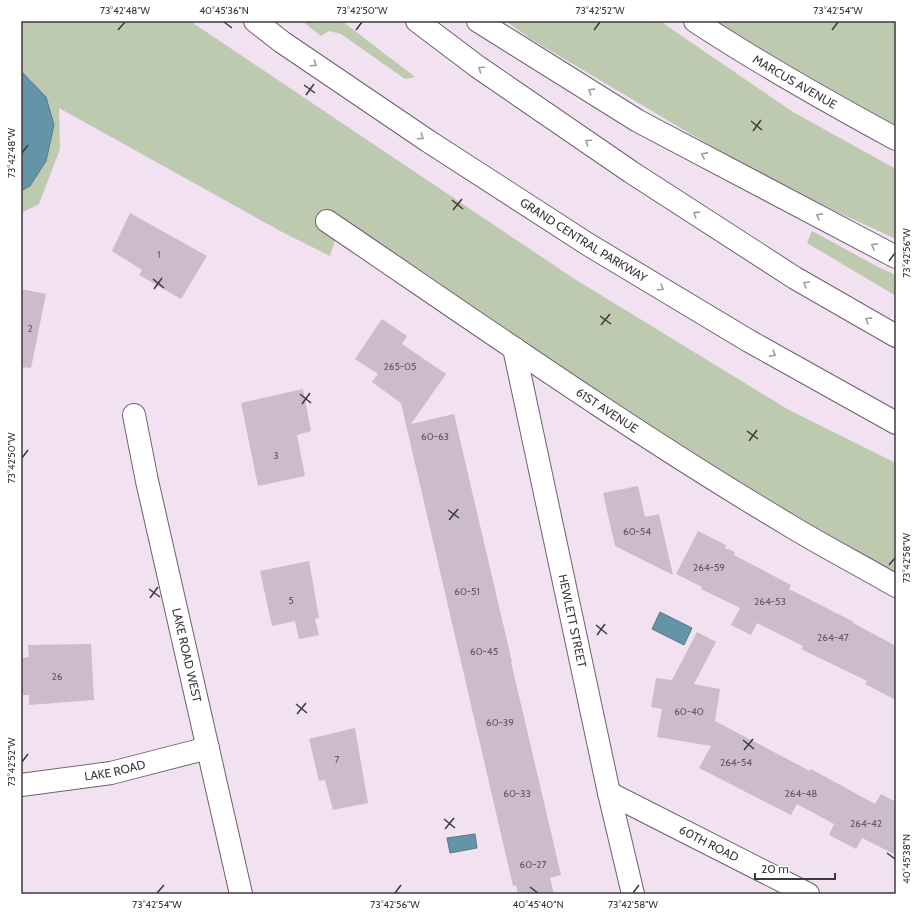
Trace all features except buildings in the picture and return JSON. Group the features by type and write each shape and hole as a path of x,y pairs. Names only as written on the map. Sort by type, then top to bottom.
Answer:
{"main road":[{"name":"GRAND CENTRAL PARKWAY","path":"255,21 282,42 428,141 589,245 749,341 896,423"},
{"path":"418,21 478,67 631,172 795,278 896,336"},
{"path":"478,21 638,121 896,257"},
{"name":"MARCUS AVENUE","path":"695,21 745,53 896,139"},
{"name":"61ST AVENUE","path":"327,221 649,438 787,524 896,586"},
{"name":"HEWLETT STREET","path":"514,348 609,793 633,894"},
{"name":"LAKE ROAD WEST","path":"134,415 147,481 241,894"},
{"name":"LAKE ROAD","path":"21,786 111,773 208,748"},
{"name":"60TH ROAD","path":"609,793 808,894"}],"green space":[{"path":"21,21 190,21 573,278 789,410 896,463 896,573 768,503 341,223 330,256 282,232 59,108 60,149 39,204 21,213"},
{"path":"302,21 342,21 415,77 405,79 341,34 329,31 321,36"},
{"path":"506,21 660,21 793,112 896,169 896,239 770,181 529,38"},
{"path":"695,21 896,21 896,139"},
{"path":"812,231 880,268 896,275 896,296 807,243"}],"water":[{"path":"21,71 46,97 54,125 46,161 30,186 21,191"},
{"path":"660,612 692,628 684,645 652,629"},
{"path":"475,834 477,848 450,853 447,838"}]}
